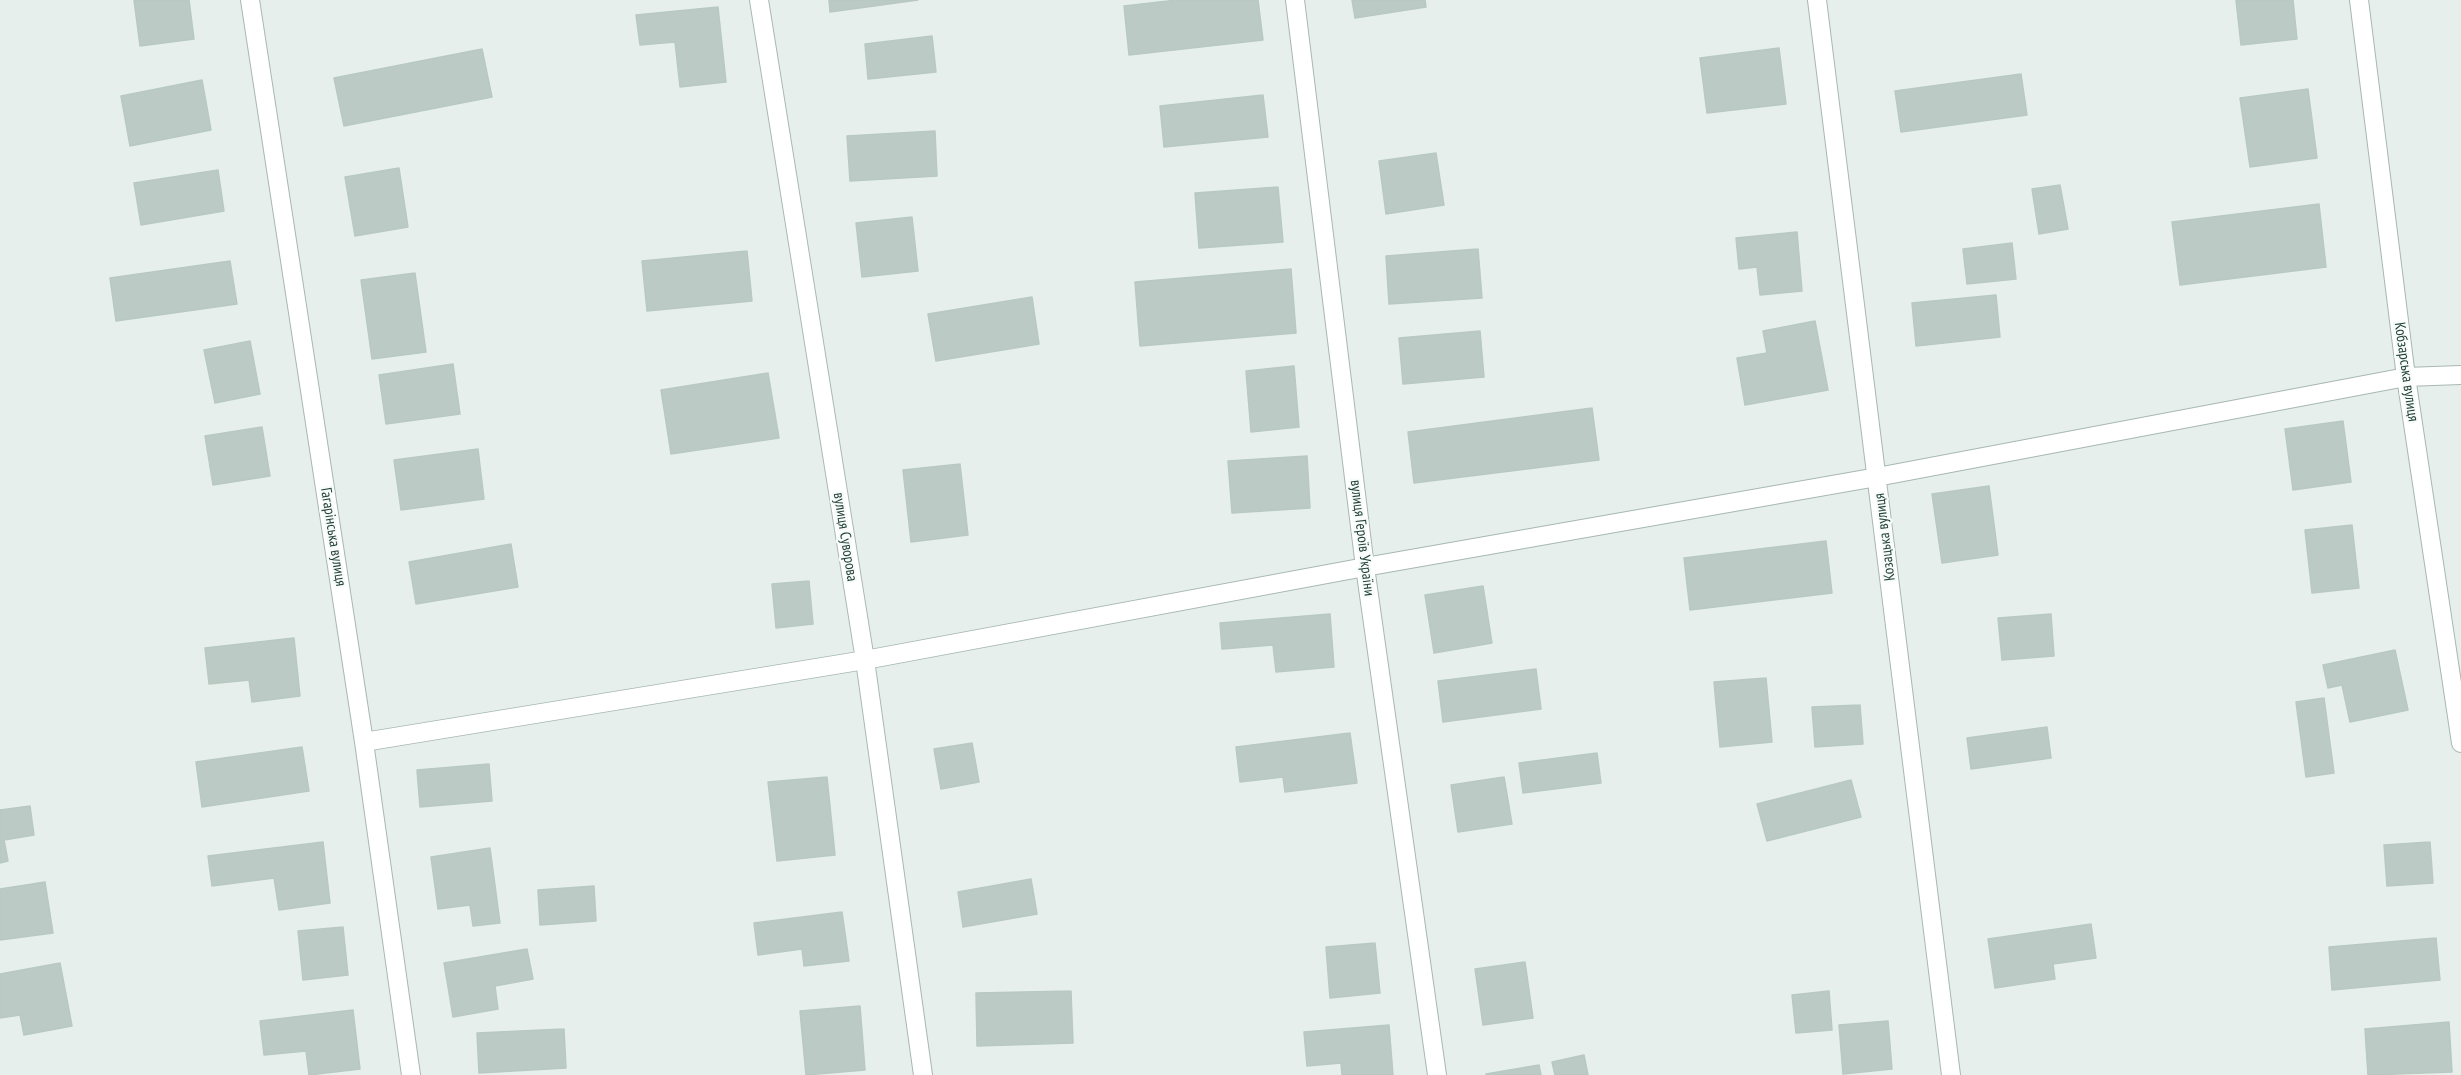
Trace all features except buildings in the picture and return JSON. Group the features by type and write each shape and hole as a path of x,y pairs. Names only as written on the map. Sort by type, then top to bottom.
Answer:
{"street":[{"name":"Гагарінська вулиця","path":"250,0 364,742 411,1075"},
{"name":"вулиця Суворова","path":"759,0 865,660 923,1075"},
{"name":"вулиця Героїв України","path":"1295,0 1365,567 1437,1075"},
{"name":"Козацька вулиця","path":"1817,0 1950,1075"},
{"name":"Кобзарська вулиця","path":"2360,0 2406,377 2461,743"},
{"path":"364,742 865,660 1365,567 1877,477 2406,377 2461,375"}]}
